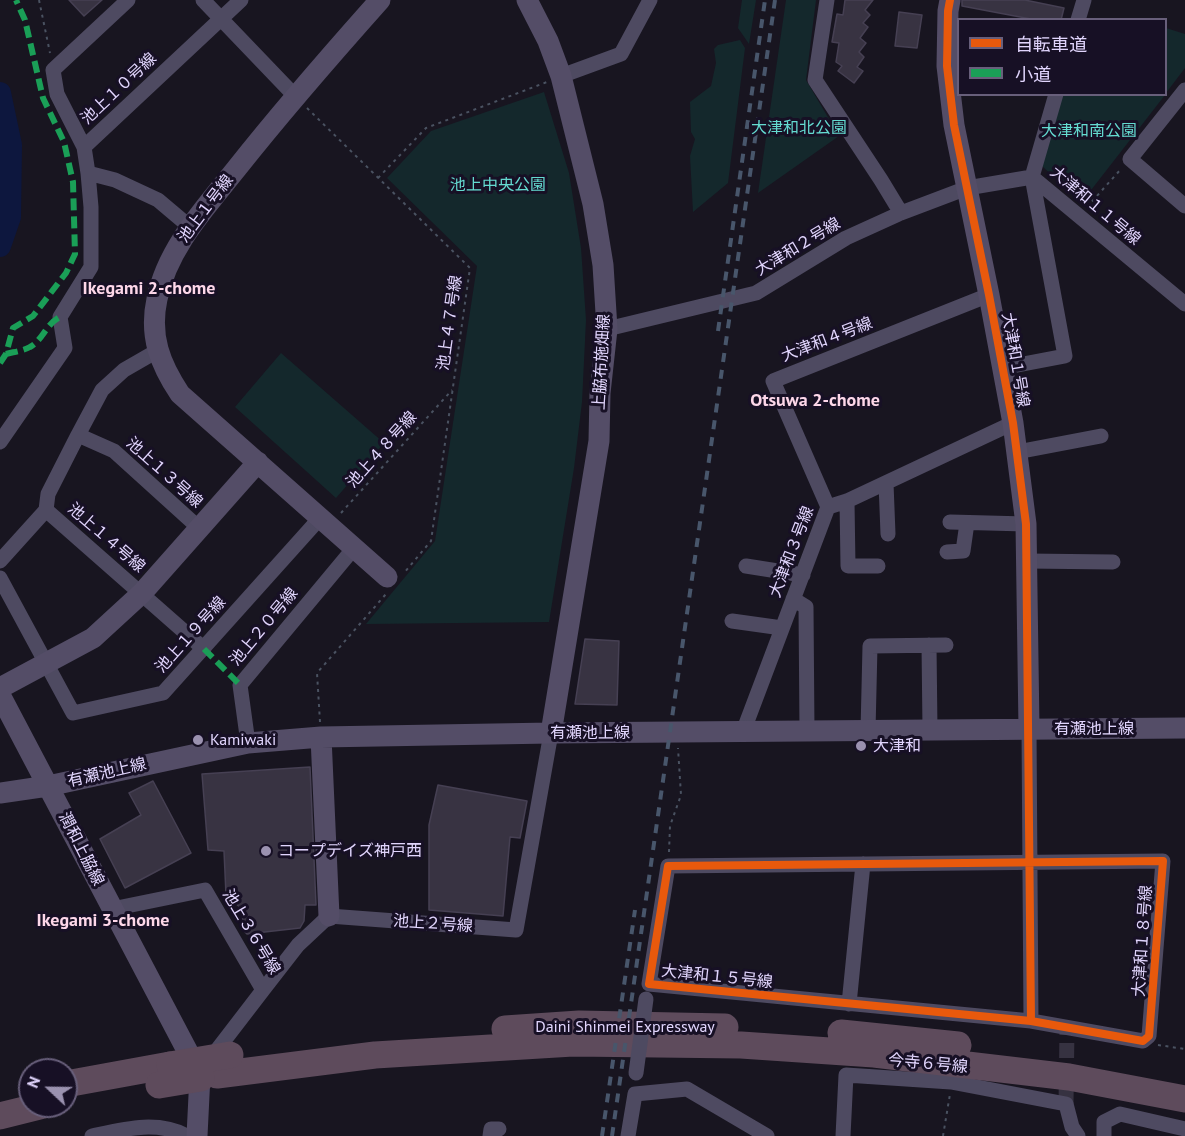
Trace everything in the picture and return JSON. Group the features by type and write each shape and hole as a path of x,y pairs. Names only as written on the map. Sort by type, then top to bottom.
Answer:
{"highway":[{"name":"Daini Shinmei Expressway","path":"216,1068 372,1037 579,1024 743,1027 879,1035 1072,1059 1185,1080"},
{"name":"Daini Shinmei Expressway","path":"78,1083 216,1068 375,1055 573,1043 741,1046 874,1054 1068,1077 1185,1098"},
{"name":"Daini Shinmei Expressway","path":"78,1098 164,1075"},
{"path":"0,1098 18,1094"},
{"path":"0,1116 18,1112"}],"street":[{"path":"53,70 128,0"},
{"path":"204,0 294,96"},
{"name":"池上１０号線","path":"53,70 57,94 84,147 241,0"},
{"name":"池上１号線","path":"380,0 294,96 190,226 167,270 157,299 154,324 157,351 168,376 180,394 354,548 393,578"},
{"name":"上脇布施畑線","path":"527,0 548,42 561,76 594,214 603,265 607,329 600,393 599,441 551,733"},
{"path":"561,76 621,54 650,0"},
{"path":"827,0 815,80 901,213"},
{"name":"大津和１号線","path":"950,0 947,66 954,125 1013,423 1026,524 1029,729"},
{"path":"1079,18 1084,0"},
{"path":"1185,90 1130,159 1185,206"},
{"path":"1002,368 1065,356 1032,177 1055,96"},
{"path":"0,442 65,348 60,317 91,267 91,207 84,147"},
{"path":"88,173 116,180 158,200 190,226"},
{"name":"大津和１１号線","path":"967,188 1032,177 1185,304"},
{"name":"大津和２号線","path":"607,329 756,293 846,238 901,213 967,188"},
{"name":"大津和４号線","path":"828,507 773,381 989,295"},
{"path":"0,561 46,510 48,494 102,390 124,370 157,351"},
{"name":"大津和３号線","path":"743,732 828,507 847,501 1013,423"},
{"name":"池上１３号線","path":"78,435 114,451 199,528"},
{"path":"1017,452 1101,436"},
{"path":"0,688 93,638 142,593 258,462"},
{"path":"886,483 888,534"},
{"path":"847,501 848,566 878,566"},
{"name":"池上１４号線","path":"46,510 204,649"},
{"name":"池上１９号線","path":"47,664 73,713 163,693 325,522"},
{"path":"950,522 1026,524"},
{"path":"947,552 963,551 967,522"},
{"name":"池上２０号線","path":"248,743 240,685 354,548"},
{"path":"1027,561 1113,562"},
{"path":"746,566 803,575"},
{"path":"0,578 47,664"},
{"path":"793,599 806,607 807,731"},
{"path":"732,621 782,628"},
{"path":"929,645 930,730"},
{"path":"868,731 870,646 946,645"},
{"name":"潤和上脇線","path":"0,695 112,909 216,1068"},
{"name":"有瀬池上線","path":"0,794 48,786 248,743 321,737 1185,728"},
{"path":"1029,729 1031,1022 1143,1041"},
{"name":"池上２号線","path":"329,916 516,930 551,733"},
{"path":"321,737 329,916"},
{"name":"大津和１８号線","path":"1029,862 1163,861 1149,1036 1143,1041"},
{"path":"668,866 1029,862"},
{"path":"849,1004 863,864"},
{"name":"大津和１５号線","path":"668,866 647,992 849,1004 1031,1022"},
{"name":"池上３６号線","path":"112,909 205,890 263,990 298,945 329,916"},
{"path":"197,1136 216,1068 219,1046 263,990"},
{"path":"628,1136 647,992"},
{"name":"今寺６号線","path":"843,1136 846,1075 951,1082 1066,1104 1072,1127 1078,1136"},
{"path":"635,1094 687,1089 767,1136"},
{"path":"1104,1136 1104,1122 1120,1114 1185,1129"},
{"path":"92,1136 137,1127 159,1127 188,1136"}],"path":[{"path":"39,0 53,70"},
{"path":"378,178 426,129 561,76"},
{"path":"1080,216 1130,159"},
{"path":"668,866 670,826 681,795 676,732"},
{"path":"1143,1041 1185,1049"},
{"path":"943,1136 951,1082"}],"green space":[{"path":"742,0 756,0 749,44 738,28"},
{"name":"大津和北公園","path":"786,0 816,0 806,80 839,136 758,193"},
{"name":"大津和南公園","path":"1167,28 1185,34 1185,68 1167,92"},
{"path":"740,40 745,48 728,183 693,212 690,156 695,139 691,132 690,102 711,86 716,63 714,49 718,45"},
{"name":"池上中央公園","path":"544,92 569,173 581,248 586,320 582,402 574,468 549,622 366,624 435,541 477,266 387,178 431,131"},
{"name":"大津和南公園","path":"1062,96 1164,96 1081,203 1041,165"},
{"path":"281,353 384,443 336,498 235,407"}],"building":[{"path":"69,0 102,0 84,16"},
{"path":"845,0 873,0 865,10 870,15 863,23 868,27 860,38 866,43 859,52 864,57 857,67 863,71 854,83 838,71 842,66 836,62 839,43 832,42 837,14 843,15"},
{"path":"962,0 1025,0 1064,8 1062,18 1025,18 962,6"},
{"path":"899,12 922,15 917,48 895,46"},
{"path":"585,639 619,641 617,705 575,704"},
{"name":"コープデイズ神戸西","path":"310,767 316,905 305,905 304,921 300,928 247,934 242,929 243,910 226,895 224,851 208,850 202,774"},
{"path":"153,781 191,853 125,888 100,839 141,815 129,793"},
{"path":"438,785 527,801 520,838 510,837 503,916 429,910 429,825"}],"waterway":[{"path":"0,93 11,145 10,217 0,246"}],"tunnel":[{"path":"1066,1104 1067,1028"}],"railway":[{"path":"718,331 765,0"},
{"path":"612,1136 775,0"},
{"path":"602,1136 635,910"}],"marked path":[{"path":"0,363 6,354 13,328 33,316 66,273 75,254 73,182 64,142 43,98 25,20 16,0"},
{"path":"6,354 30,347 60,317"},
{"path":"204,649 240,685"}],"cycle path":[{"path":"950,0 947,66 954,125 1013,423 1026,524 1031,1021 649,984 668,866 1163,861 1149,1036 1143,1041 1031,1021"}],"place":[{"name":"Kamiwaki","path":"198,740"},
{"name":"大津和","path":"861,746"},
{"name":"コープデイズ神戸西","path":"266,851"}],"district":[{"name":"Ikegami 2-chome","path":"149,289"},
{"name":"Otsuwa 2-chome","path":"815,401"},
{"name":"Ikegami 3-chome","path":"103,921"}]}
